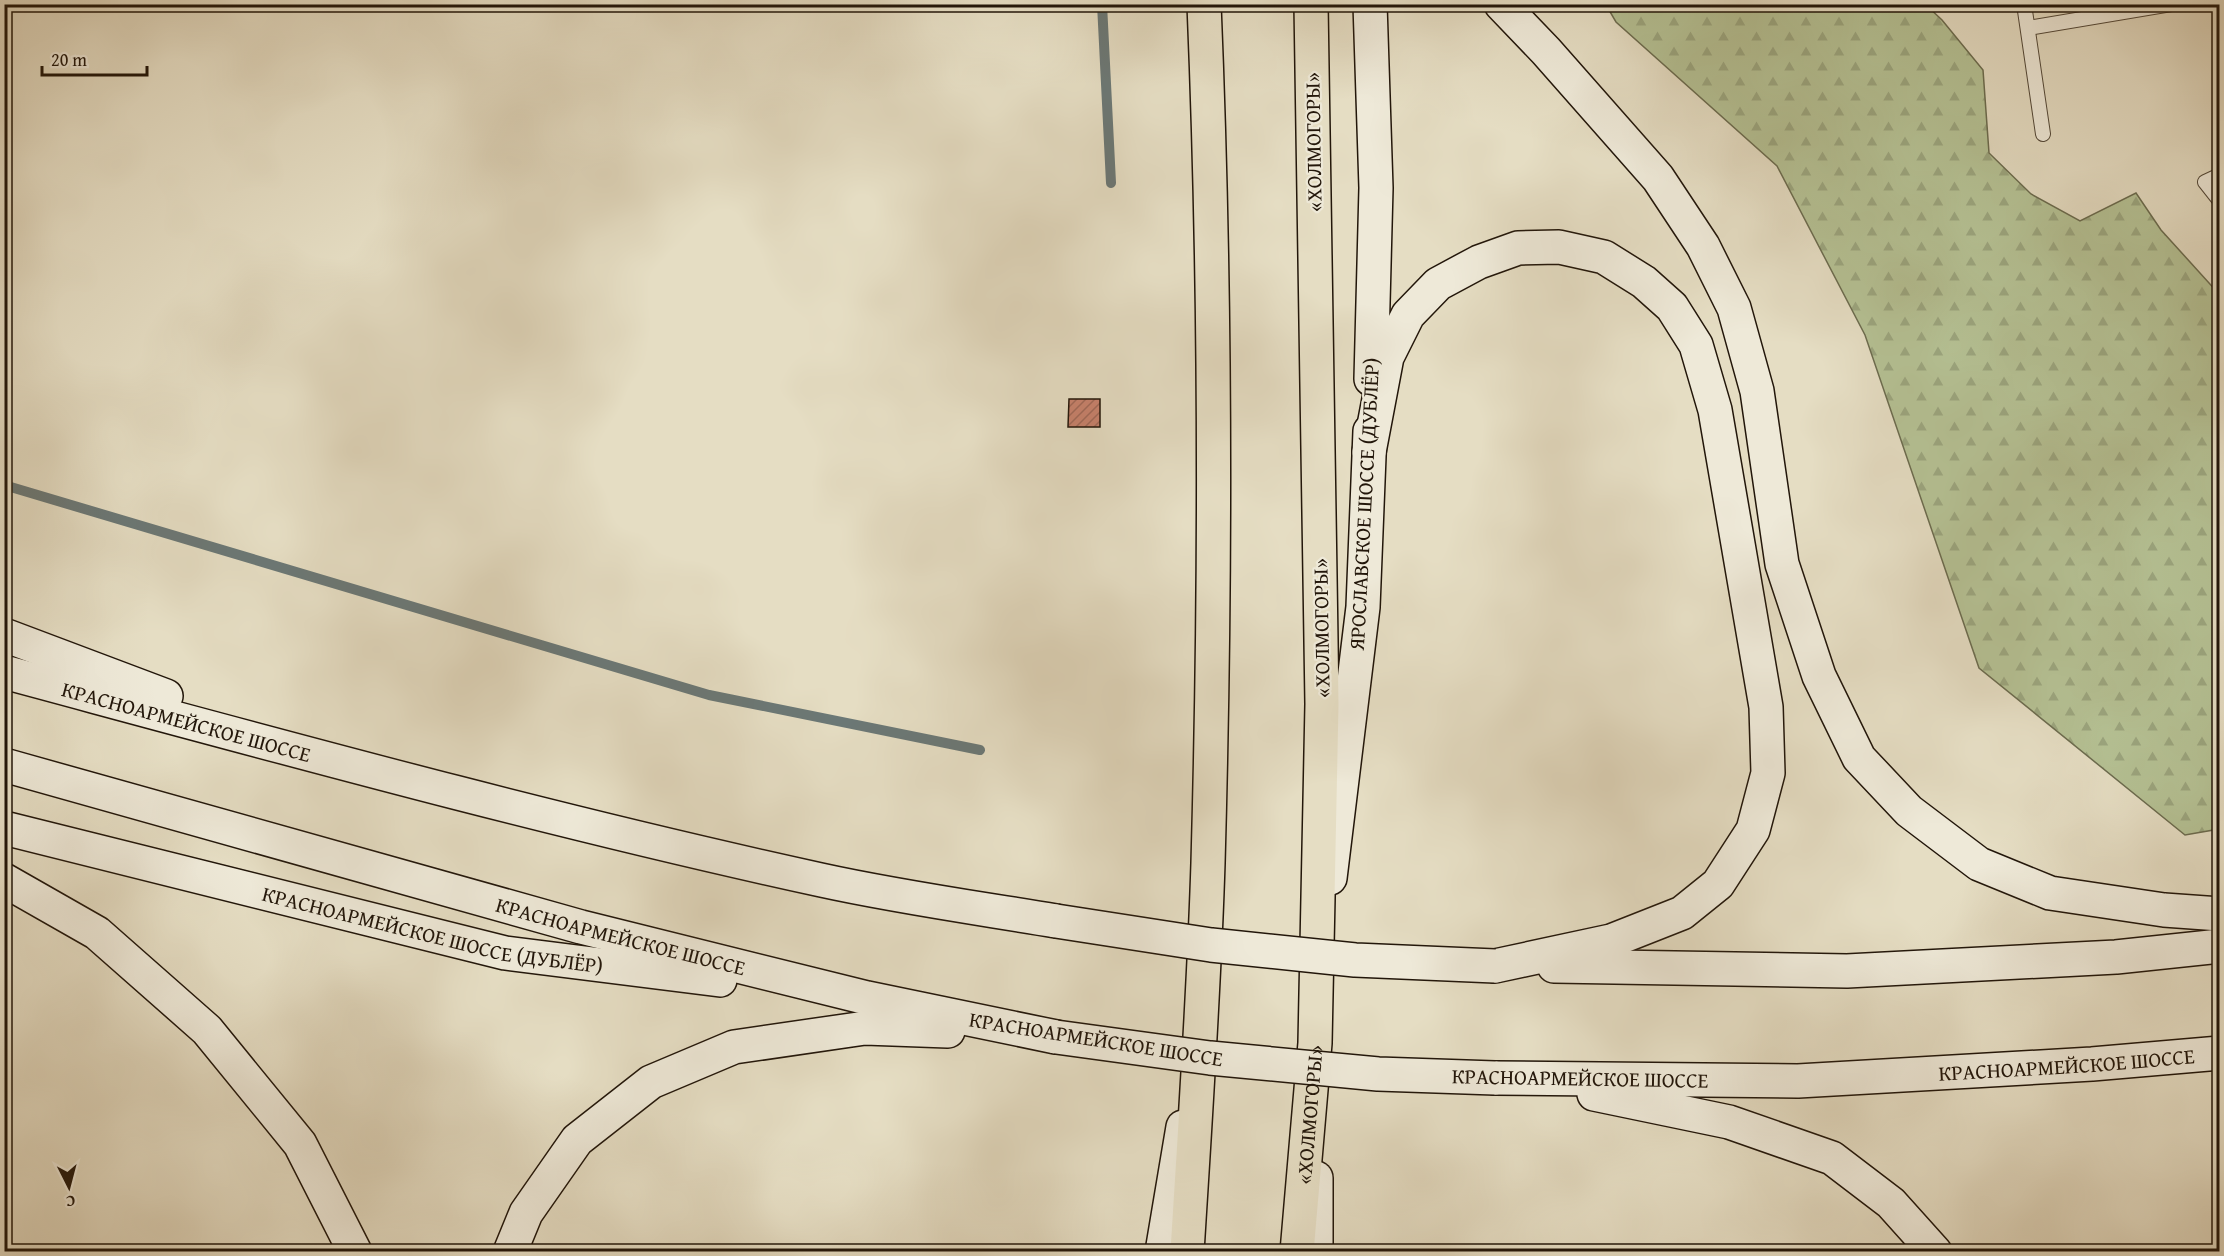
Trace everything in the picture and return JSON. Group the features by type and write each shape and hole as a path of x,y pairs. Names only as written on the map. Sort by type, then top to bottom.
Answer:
{"highway":[{"path":"1187,1251 1202,1019 1208,851 1215,402 1204,4"},
{"name":"«ХОЛМОГОРЫ»","path":"1297,1251 1315,1043 1322,704 1311,4"}],"main road":[{"path":"1189,4 1209,120"},
{"name":"ЯРОСЛАВСКОЕ ШОССЕ (ДУБЛЁР)","path":"1316,1002 1363,607 1376,188 1370,4"},
{"path":"1501,4 1546,51 1658,178 1703,246 1734,308 1757,391 1782,564 1819,676 1859,758 1909,811 1979,864 2050,893 2164,910 2220,914"},
{"path":"1369,452 1387,357 1408,315 1438,284 1479,262 1518,248 1559,247 1604,257 1644,282 1672,307 1696,345 1715,410 1766,707 1768,774 1753,830 1718,884 1682,913 1611,941 1495,966"},
{"path":"4,635 336,761"},
{"name":"КРАСНОАРМЕЙСКОЕ ШОССЕ","path":"4,672 336,761 639,837 823,880 1056,921 1211,945 1355,960 1495,966 1847,971 2116,957 2220,946"},
{"name":"КРАСНОАРМЕЙСКОЕ ШОССЕ","path":"4,765 581,927 867,998 1042,1035 1210,1058 1378,1074 1508,1079 1798,1081 2092,1064 2220,1053"},
{"name":"КРАСНОАРМЕЙСКОЕ ШОССЕ (ДУБЛЁР)","path":"4,828 505,953 867,998"},
{"path":"4,880 97,933 207,1030 300,1144 355,1251"},
{"path":"1162,1251 1202,1019"},
{"path":"510,1251 526,1213 577,1140 651,1082 734,1047 865,1028 1042,1035"},
{"path":"1315,1043 1316,1251"},
{"path":"1508,1079 1729,1122 1832,1158 1891,1203 1935,1251"}],"lane":[{"path":"2024,4 2043,134"},
{"path":"2028,28 2171,4"},
{"path":"2220,175 2205,182 2220,201"}],"green space":[{"path":"1606,5 1926,5 1942,20 1983,70 1989,153 2031,194 2080,221 2136,193 2161,230 2219,294 2219,829 2185,835 1979,668 1865,335 1777,166 1616,22"}],"building":[{"path":"1069,399 1100,399 1100,427 1068,427"}],"waterway":[{"path":"1102,4 1111,183"},
{"path":"4,485 709,695 980,750"}]}
